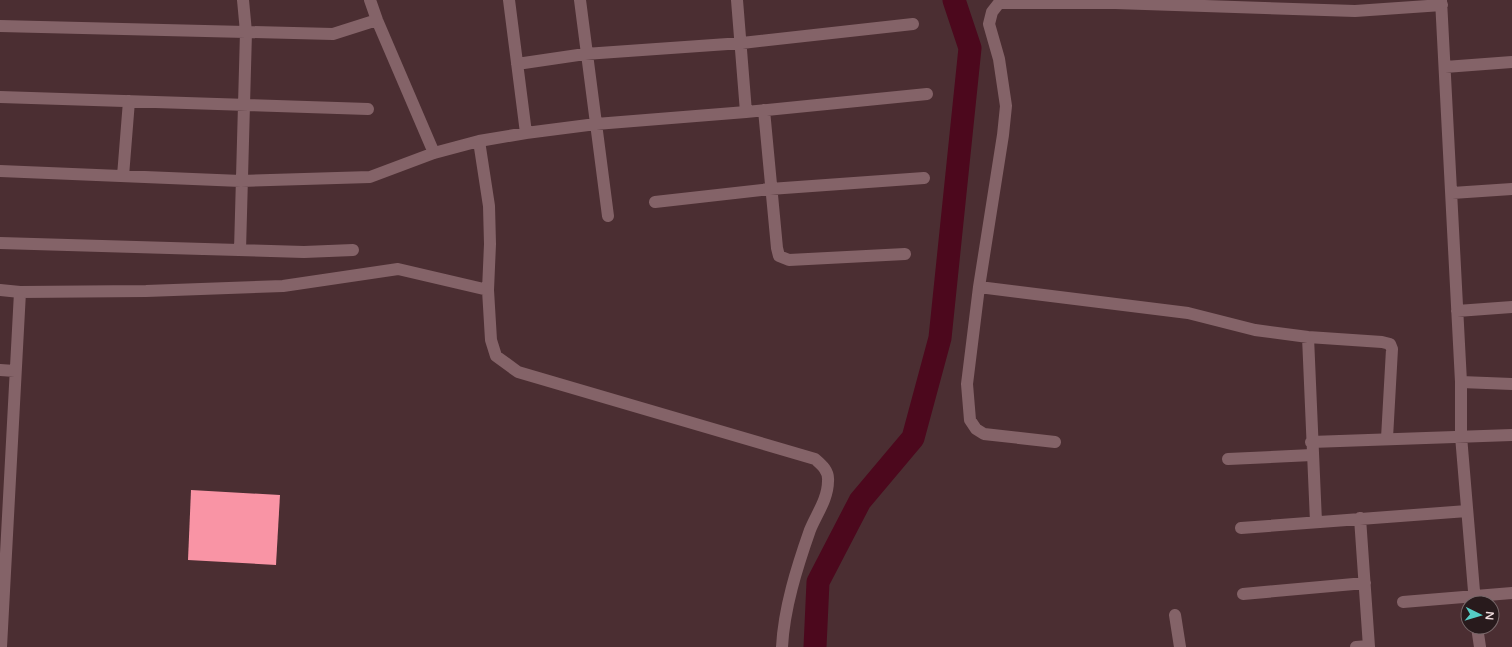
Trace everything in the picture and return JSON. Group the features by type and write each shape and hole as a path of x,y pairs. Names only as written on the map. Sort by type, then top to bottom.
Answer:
{"street":[{"path":"240,250 246,32 243,0"},
{"path":"370,0 376,20 434,152"},
{"path":"509,0 526,133"},
{"path":"580,0 585,54 608,216"},
{"path":"737,0 742,43 746,112"},
{"path":"1055,442 984,434 976,429 970,420 967,384 979,287 1003,135 1006,106 999,59 989,24 992,12 1000,3 1114,2 1273,4 1355,11 1441,3 1452,193 1462,436 1474,595"},
{"path":"0,26 333,34 376,20"},
{"path":"517,64 585,54 742,43 913,24"},
{"path":"1445,67 1512,62"},
{"path":"0,171 242,180 370,177 434,152 479,141 526,133 596,124 746,112 928,94"},
{"path":"0,97 368,109"},
{"path":"123,176 129,101"},
{"path":"764,110 770,189 779,256 789,260 905,254"},
{"path":"479,141 489,206 490,244 488,290 491,340 496,356 518,372 815,459 825,468 829,481 826,495 803,551 787,612 782,647"},
{"path":"655,202 770,189 924,178"},
{"path":"1452,193 1512,189"},
{"path":"0,243 304,252 352,250"},
{"path":"0,290 20,292 146,291 283,286 398,269 488,290"},
{"path":"979,287 1188,313 1255,330 1308,337 1382,342 1390,344 1392,349 1387,438"},
{"path":"1,647 5,481 15,371 20,292"},
{"path":"1457,311 1512,307"},
{"path":"1308,337 1311,442 1316,522"},
{"path":"0,370 15,371"},
{"path":"1460,382 1512,384"},
{"path":"1311,442 1387,438 1512,435"},
{"path":"1228,459 1312,455"},
{"path":"1241,528 1468,511"},
{"path":"1356,647 1369,646 1360,518"},
{"path":"1244,594 1365,583"},
{"path":"1500,595 1512,593"},
{"path":"1403,602 1460,600"},
{"path":"1175,615 1180,647"},
{"path":"1478,635 1480,647"}],"building":[{"path":"191,490 280,495 276,565 188,560"}],"waterway":[{"path":"815,647 818,582 860,501 913,438 940,338 970,48 954,0"}]}
